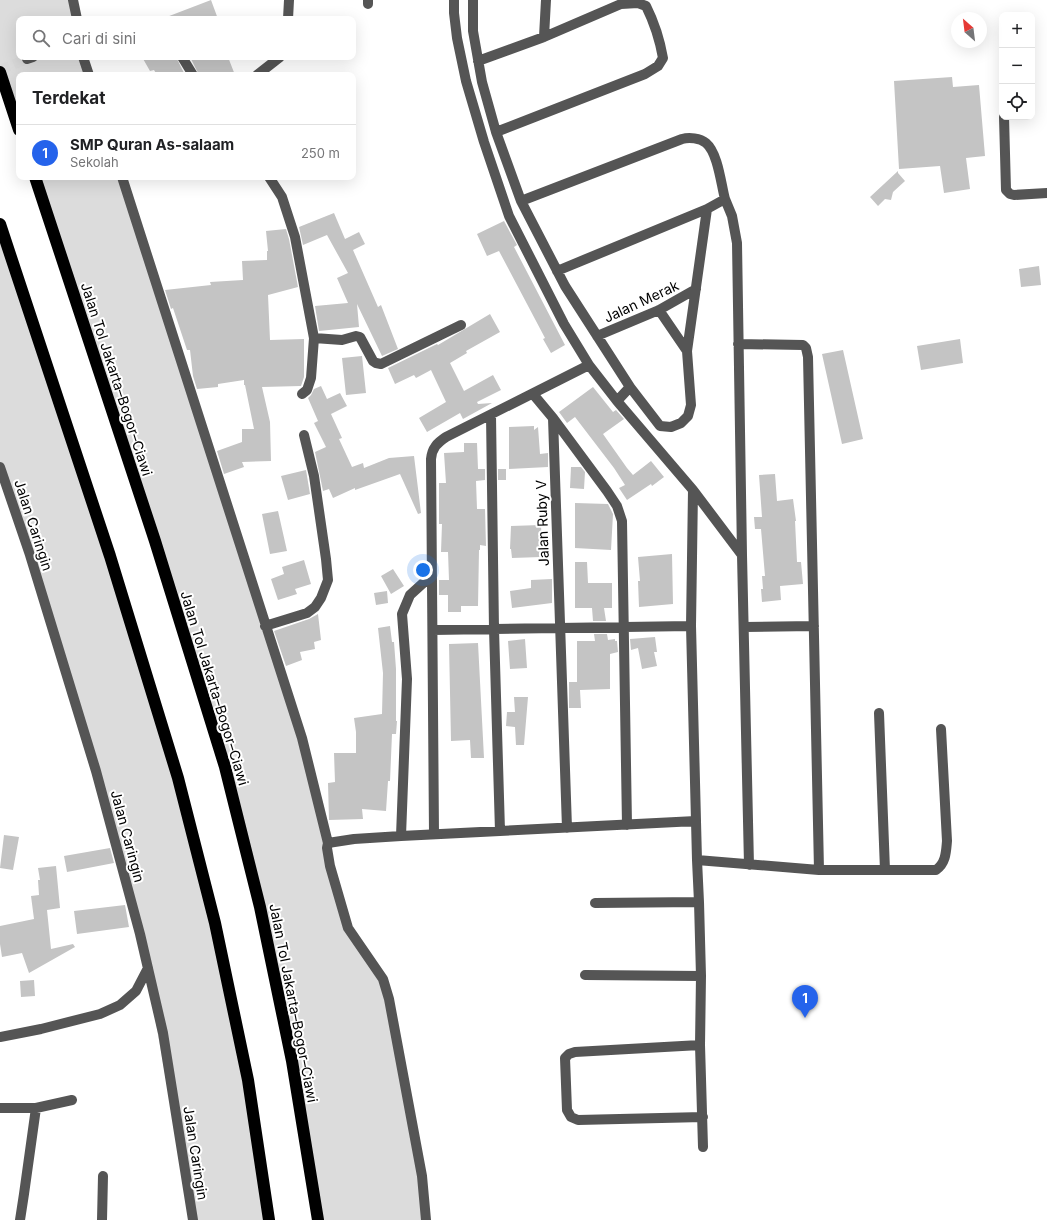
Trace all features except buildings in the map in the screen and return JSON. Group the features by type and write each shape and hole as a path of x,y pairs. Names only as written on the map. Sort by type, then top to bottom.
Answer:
{"highway":[{"path":"0,72 16,121"},
{"name":"Jalan Tol Jakarta–Bogor–Ciawi","path":"36,180 155,541 225,767 260,907 292,1061 318,1220"},
{"path":"0,224 110,556 178,778 215,923 248,1080 269,1220"}],"street":[{"path":"73,0 76,16"},
{"path":"288,16 289,0"},
{"path":"454,0 457,38 466,81 484,142 509,216 564,324 588,365 693,490 742,555"},
{"path":"473,0 473,31 482,82 496,132 521,201 565,286 630,387 660,426 671,427 681,423 688,416 691,404 687,351 707,209"},
{"path":"544,37 546,0"},
{"path":"478,61 544,37 621,2 646,6 662,49 663,58 658,66 645,74 496,132"},
{"path":"84,60 88,72"},
{"path":"184,60 191,72"},
{"path":"261,72 276,60"},
{"path":"1004,120 1004,177 1006,190 1010,194 1014,195 1047,193"},
{"path":"521,201 690,137 705,142 711,149 715,159 725,199 732,216 737,242 749,865"},
{"path":"123,180 302,738 328,844 327,848 330,866 348,928 384,979 422,1176 426,1220"},
{"path":"271,180 282,197 295,237 314,338 310,378 307,390 302,394"},
{"path":"557,271 707,209 725,199"},
{"name":"Jalan Merak","path":"597,336 659,310 696,289"},
{"path":"659,310 687,351"},
{"path":"314,338 342,340 356,336 360,337 373,361 381,364 462,325"},
{"path":"738,344 803,345 806,348 808,369 819,870"},
{"path":"434,834 432,449 446,437 588,365"},
{"path":"617,401 630,387"},
{"path":"533,394 553,418 617,506 622,521 627,825"},
{"path":"491,415 494,629 500,831"},
{"name":"Jalan Ruby V","path":"553,418 567,828"},
{"path":"266,626 307,613 315,607 321,598 328,580 314,476 304,435"},
{"name":"Jalan Caringin","path":"0,467 30,555 96,771 140,934 163,1033 193,1220"},
{"path":"693,490 691,626 701,976 700,1045 704,1146"},
{"path":"401,836 407,679 402,614 410,595 432,575"},
{"path":"433,630 691,626"},
{"path":"744,627 814,626"},
{"path":"878,713 885,870"},
{"path":"697,860 819,870 936,870 941,867 943,863 947,841 941,729"},
{"path":"328,844 354,839 401,836 696,821"},
{"path":"595,903 699,902"},
{"path":"0,1037 41,1029 100,1014 120,1005 136,991 148,968"},
{"path":"585,975 701,976"},
{"path":"700,1045 575,1052 568,1054 565,1058 567,1110 571,1117 578,1120 703,1117"},
{"path":"0,1108 36,1108 72,1100"},
{"path":"20,1220 36,1108"},
{"path":"102,1220 103,1176"}],"shaded area":[{"path":"0,0 73,0 76,16 16,16 16,60 84,60 88,72 16,72 16,121 0,72"},
{"path":"36,180 123,180 302,738 348,927 383,979 426,1220 318,1220 292,1061 225,767"},
{"path":"0,224 70,434 208,894 268,1220 191,1220 140,934 0,467"}],"tunnel":[{"path":"0,70 25,60"}],"place":[{"name":"SMP Quran As-salaam","path":"805,1018"}]}
